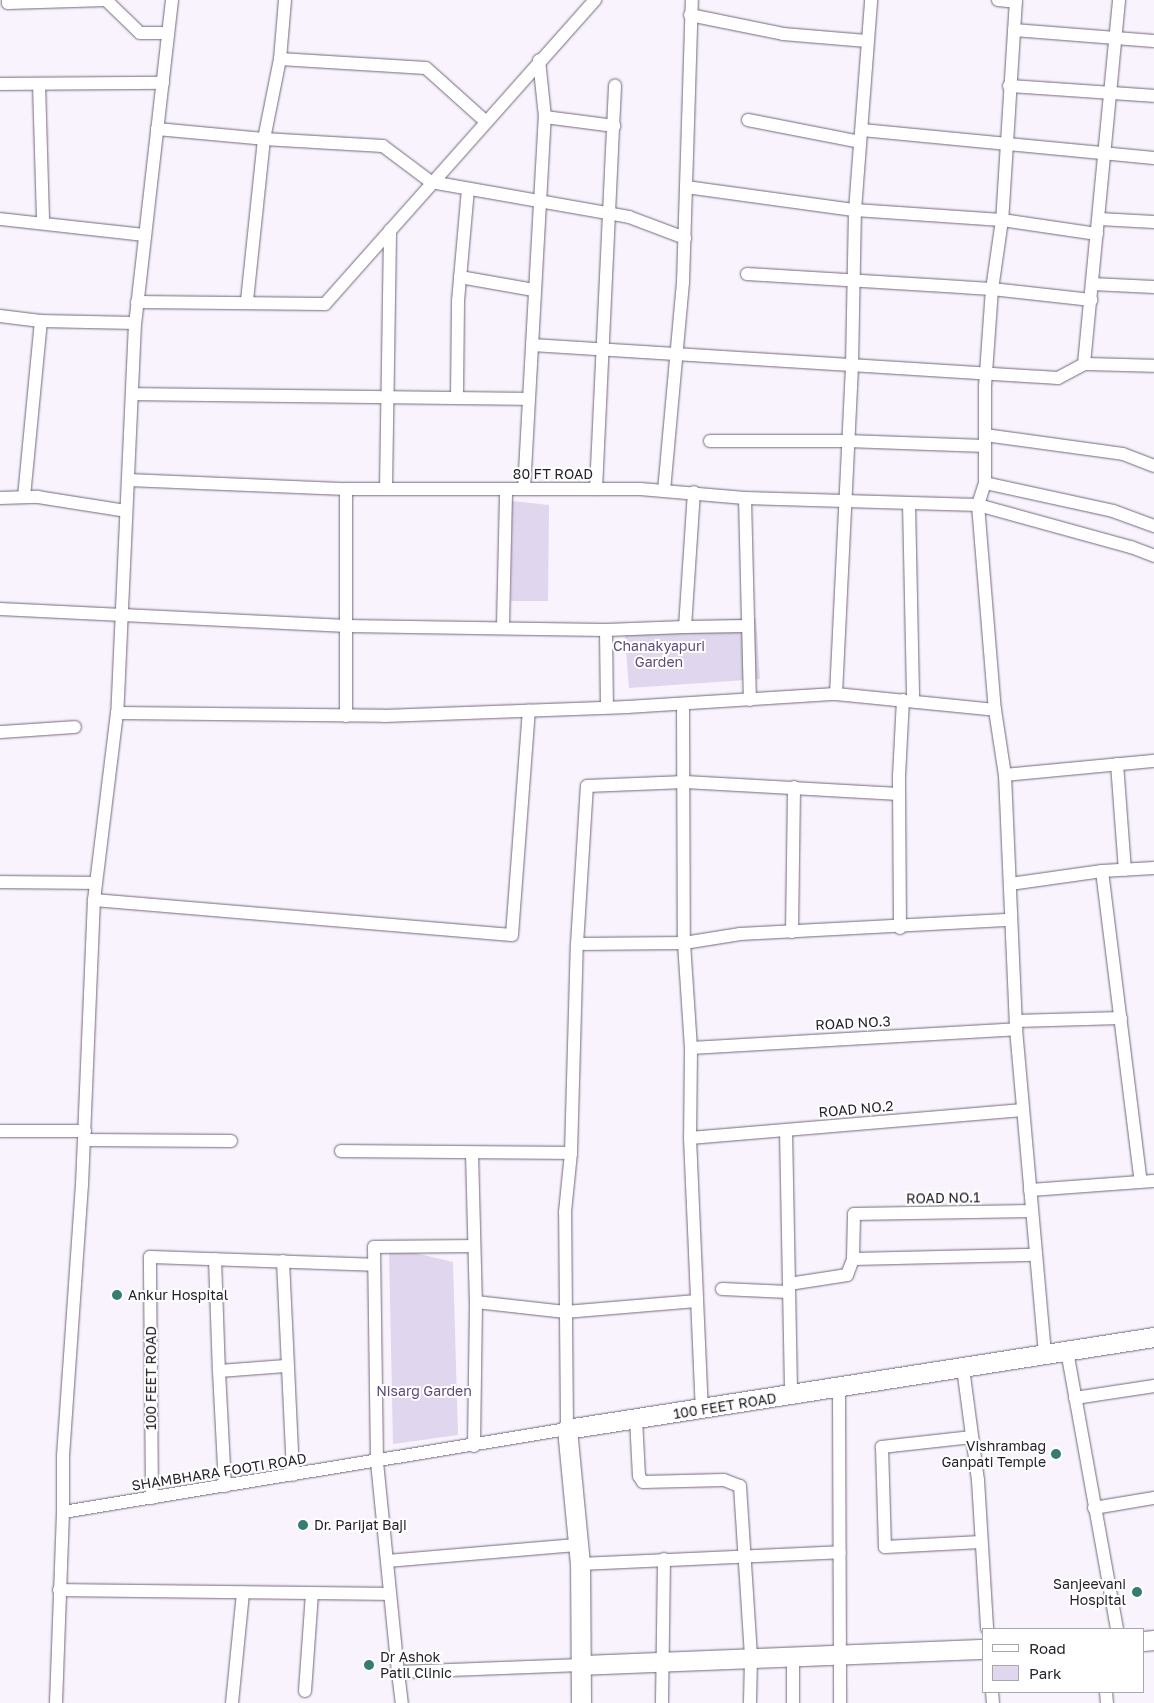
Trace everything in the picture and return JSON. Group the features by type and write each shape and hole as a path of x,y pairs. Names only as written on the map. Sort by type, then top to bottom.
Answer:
{"main road":[{"name":"100 FEET ROAD","path":"567,1429 702,1410 1154,1337"},
{"path":"567,1429 576,1545 580,1564 581,1703"},
{"path":"581,1665 982,1648"}],"street":[{"path":"8,0 8,3 106,0 140,33 168,34"},
{"path":"56,1703 63,1512 63,1456 84,1135 94,900 117,713 135,323 172,0"},
{"path":"247,302 264,139 280,59 286,0"},
{"path":"137,302 325,304 539,60 595,0"},
{"path":"664,490 685,238 690,15 692,0"},
{"path":"836,694 852,365 855,210 871,0"},
{"path":"998,0 1016,1 1009,86 1002,220 992,289 986,372 985,483 978,505 995,710 1005,775 1016,1025 1045,1354"},
{"path":"1084,364 1099,219 1103,155 1112,93 1119,0"},
{"path":"690,15 783,34 867,41"},
{"path":"1014,30 1154,42"},
{"path":"280,59 426,68 485,121"},
{"path":"524,489 539,202 546,118 539,60"},
{"path":"0,84 162,83"},
{"path":"39,84 43,222"},
{"path":"596,489 615,85"},
{"path":"1009,86 1154,96"},
{"path":"546,118 614,126"},
{"path":"748,120 861,136 1007,145 1103,155 1154,158"},
{"path":"157,129 264,139 383,146 432,182 629,217 685,238"},
{"path":"686,187 855,210 1002,220 1097,234"},
{"path":"457,397 460,277 468,189"},
{"path":"0,219 43,222 145,235"},
{"path":"1099,219 1154,222"},
{"path":"386,489 390,230"},
{"path":"747,274 854,278 992,289 1091,300"},
{"path":"460,277 534,290"},
{"path":"1092,284 1154,287"},
{"path":"0,316 41,321 135,323"},
{"path":"24,498 41,321"},
{"path":"532,345 1058,378 1084,364 1154,366"},
{"path":"132,394 388,395 529,399"},
{"path":"710,440 985,441 1123,454 1154,466"},
{"name":"80 FT ROAD","path":"128,480 346,489 664,490 745,498 978,505 1131,547 1154,556"},
{"path":"985,483 1113,511 1154,526"},
{"path":"346,489 346,716"},
{"path":"503,626 506,489"},
{"path":"685,627 694,492"},
{"path":"0,498 24,498 126,511"},
{"path":"745,498 750,700"},
{"path":"900,928 900,794 908,700 909,503"},
{"path":"0,608 347,626 503,626 606,630 747,626"},
{"path":"606,630 606,707"},
{"path":"117,713 346,716 683,705 836,694 995,710"},
{"path":"683,705 685,782 684,944 691,1048 690,1138 702,1410"},
{"path":"94,900 512,935 529,711"},
{"path":"0,732 75,727"},
{"path":"1005,775 1154,761"},
{"path":"1118,764 1125,870"},
{"path":"567,1429 565,1212 571,1153 577,944 587,786 685,782 900,794"},
{"path":"792,932 794,787"},
{"path":"1010,884 1102,871 1154,868"},
{"path":"1030,1190 1148,1182 1121,1018 1102,871"},
{"path":"0,882 96,883"},
{"path":"577,944 684,944 740,934 900,928 1011,920"},
{"name":"ROAD NO.3","path":"691,1048 1121,1018"},
{"name":"ROAD NO.2","path":"690,1138 1023,1110"},
{"path":"786,1130 791,1396"},
{"path":"0,1131 231,1141"},
{"path":"341,1151 472,1154 571,1153"},
{"path":"472,1154 476,1302 474,1446"},
{"name":"ROAD NO.1","path":"853,1260 854,1214 1032,1211"},
{"path":"402,1703 377,1462 374,1247 473,1246"},
{"path":"722,1289 789,1288 847,1275 853,1260 1036,1255"},
{"name":"100 FEET ROAD","path":"152,1498 150,1258 215,1259"},
{"path":"225,1486 215,1259 374,1265"},
{"path":"283,1261 286,1366 294,1475"},
{"path":"476,1302 565,1312 696,1301"},
{"path":"1067,1351 1117,1628"},
{"path":"219,1371 286,1366"},
{"path":"963,1368 972,1437 987,1628"},
{"path":"1075,1398 1154,1386"},
{"path":"839,1388 840,1703"},
{"path":"636,1419 639,1476 643,1482 724,1480 740,1486 751,1658 750,1703"},
{"name":"SHAMBHARA FOOTI ROAD","path":"63,1512 377,1462 567,1429"},
{"path":"972,1437 882,1447 885,1547 981,1542"},
{"path":"1094,1508 1154,1498"},
{"path":"387,1560 576,1545"},
{"path":"580,1564 840,1552"},
{"path":"662,1703 664,1560"},
{"path":"59,1590 390,1594"},
{"path":"232,1703 243,1593"},
{"path":"305,1691 312,1594"},
{"path":"793,1656 793,1703"},
{"path":"398,1672 581,1665"}],"green space":[{"path":"512,501 549,505 548,601 511,601"},
{"name":"Chanakyapuri Garden","path":"756,618 760,679 629,688 624,624"},
{"name":"Nisarg Garden","path":"389,1247 453,1262 458,1435 393,1444"}],"place":[{"name":"Ankur Hospital","path":"117,1295"},
{"name":"Vishrambag Ganpati Temple","path":"1056,1454"},
{"name":"Dr. Parijat Baji","path":"303,1525"},
{"name":"Sanjeevani Hospital","path":"1137,1592"},
{"name":"Dr Ashok Patil Clinic","path":"369,1665"}]}
